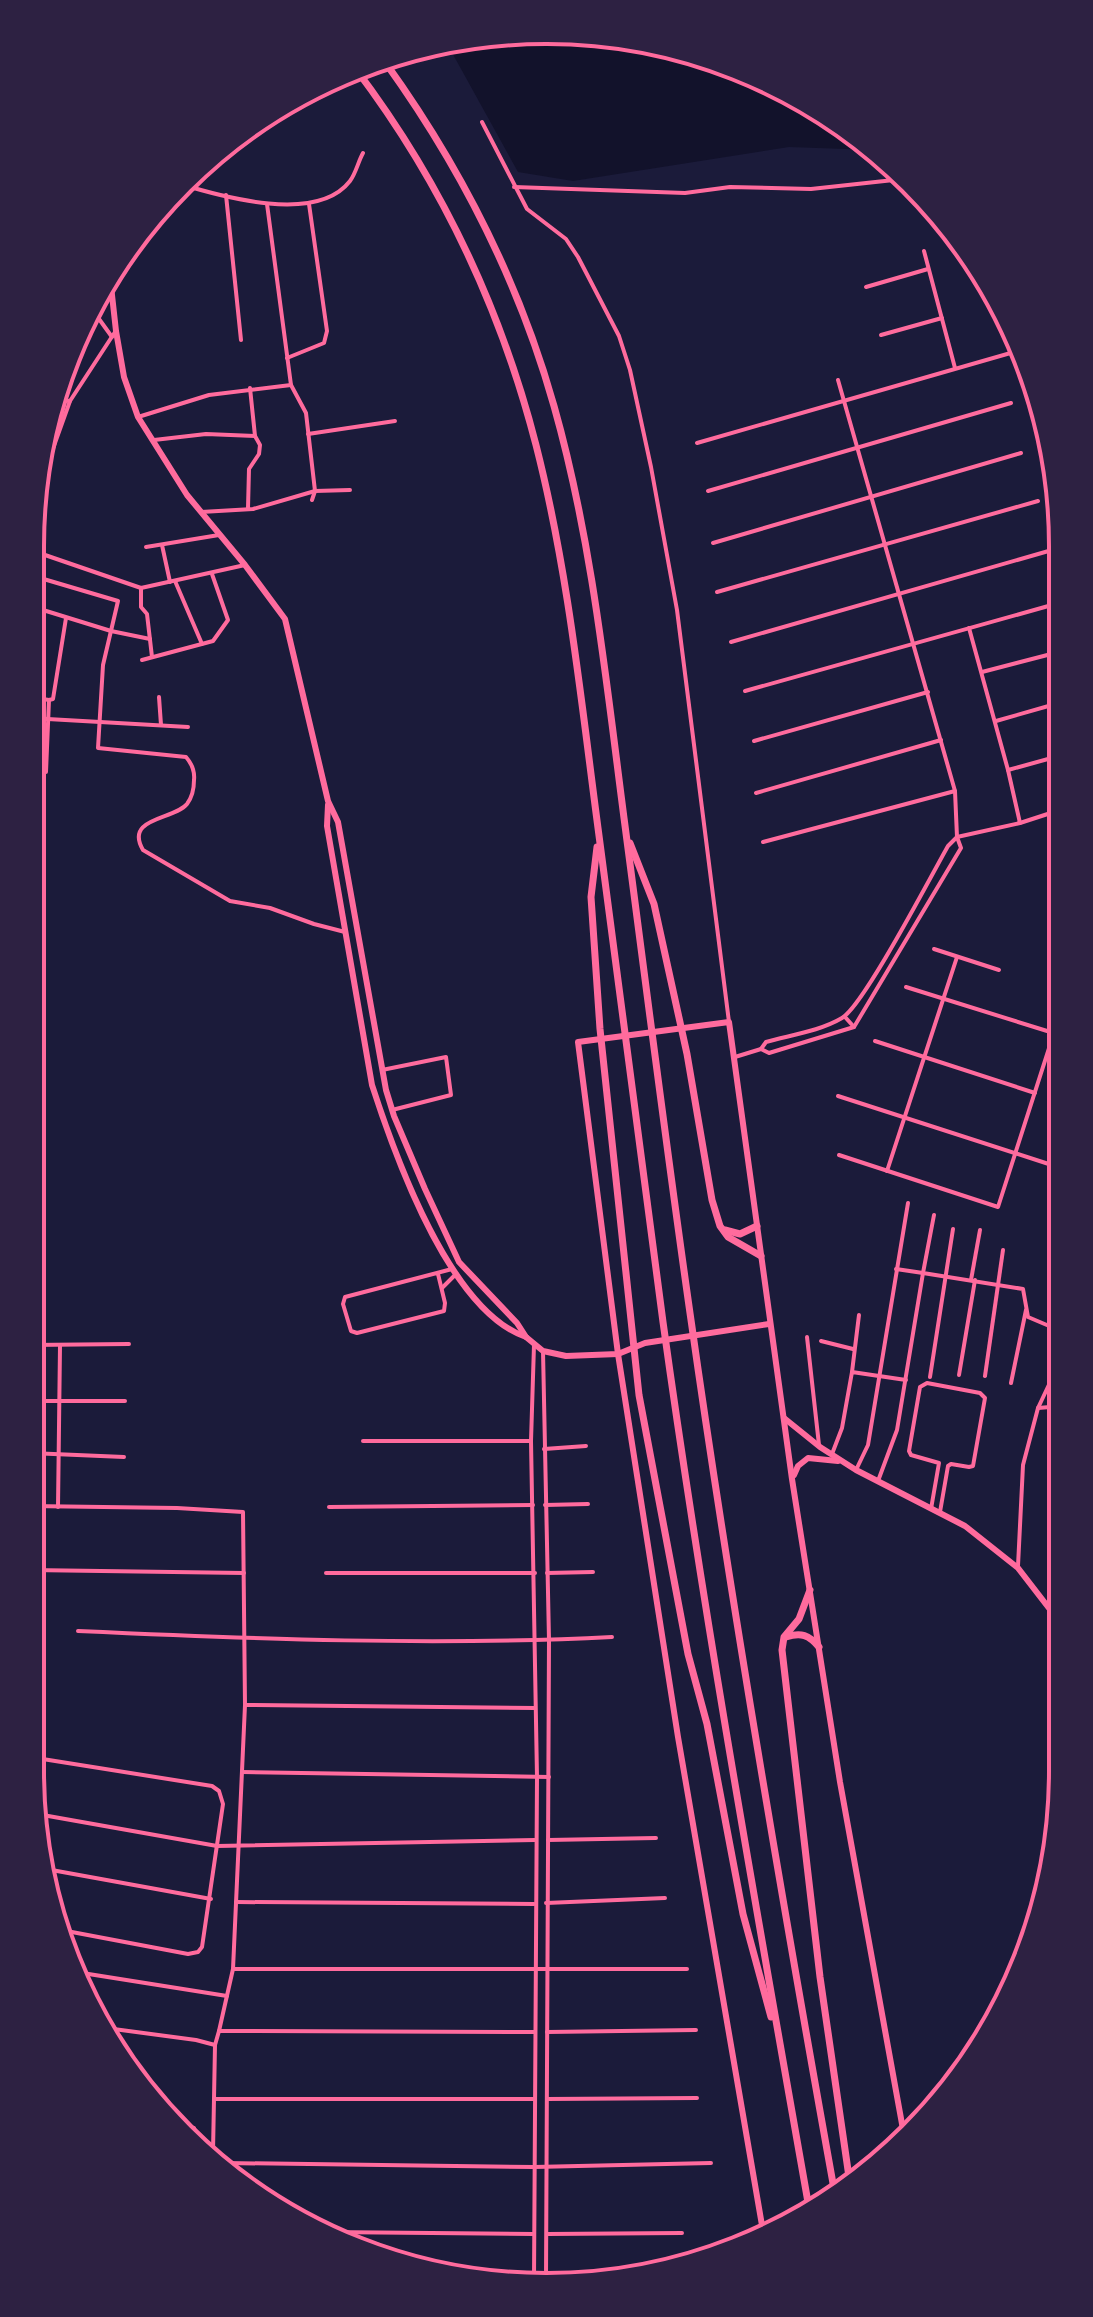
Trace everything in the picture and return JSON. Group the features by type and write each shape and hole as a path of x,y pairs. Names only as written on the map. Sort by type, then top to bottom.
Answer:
{"highway":[{"path":"390,69 458,175 495,248 527,324 553,402 573,480 586,548 626,831 693,1338 765,1796 833,2183"},
{"path":"363,79 407,143 452,223 486,296 527,409 546,487 561,566 599,836 666,1342 738,1801 808,2200"},
{"path":"626,831 654,904 684,1040 712,1200 720,1226 728,1237 761,1256"},
{"path":"599,836 591,897 600,1032 633,1348 688,1654 707,1724 743,1914 784,2062"},
{"path":"720,1226 733,1234 757,1226"},
{"path":"810,1590 799,1619 784,1637 782,1650 820,1977 848,2172"},
{"path":"784,1637 802,1634 819,1647"}],"main road":[{"path":"112,294 114,334 138,417 187,495 285,619 328,801 338,822 381,1071 392,1110 459,1262 534,1345 543,1351 566,1356 618,1354 645,1343 769,1324"},
{"path":"328,801 327,826 372,1085 398,1155 439,1247 454,1272 474,1300 497,1321 509,1331 526,1337"},
{"path":"761,2225 678,1737 618,1354 578,1042 729,1022 792,1479 840,1782 902,2126"},
{"path":"784,1418 820,1447 856,1470 965,1526 1018,1568 1049,1608"},
{"path":"792,1479 798,1466 808,1458 845,1463"}],"street":[{"path":"482,122 527,209 566,239 578,257 619,336 630,370 677,610 729,1022"},
{"path":"195,188 267,204 309,204 341,190 352,179 363,153"},
{"path":"514,187 685,193 730,187 811,189 890,180"},
{"path":"226,195 241,340"},
{"path":"267,204 291,385 306,413 315,491 312,500"},
{"path":"287,358 324,343 327,331 309,204"},
{"path":"924,251 955,368"},
{"path":"866,287 928,269"},
{"path":"56,440 70,401 114,334 99,318"},
{"path":"881,335 942,318"},
{"path":"697,443 1010,353"},
{"path":"761,1049 769,1053 854,1027 961,848 957,837 955,791 838,380"},
{"path":"138,417 209,395 291,385"},
{"path":"248,509 249,469 259,454 260,445 255,436 250,388"},
{"path":"66,401 70,401"},
{"path":"708,491 1011,403"},
{"path":"308,434 395,421"},
{"path":"152,441 206,434 255,436"},
{"path":"713,543 1021,453"},
{"path":"201,512 248,509 315,491 350,490"},
{"path":"717,592 1038,501"},
{"path":"146,547 220,535"},
{"path":"162,544 173,582 202,644"},
{"path":"731,642 1049,551"},
{"path":"45,555 141,588 245,565"},
{"path":"142,660 213,641 228,620 212,574"},
{"path":"44,579 118,601 103,665 98,748 186,757 191,763 195,774 193,792 186,806 144,827 138,834 143,850 230,901 270,908 346,932"},
{"path":"141,588 141,607 147,614 152,657"},
{"path":"745,691 1049,606"},
{"path":"44,611 150,639"},
{"path":"44,699 53,699 66,618"},
{"path":"969,628 1020,823"},
{"path":"982,672 1049,655"},
{"path":"754,741 928,692"},
{"path":"159,697 161,725"},
{"path":"44,772 49,700"},
{"path":"995,721 1049,706"},
{"path":"46,720 188,727"},
{"path":"756,793 941,740"},
{"path":"1008,770 1049,759"},
{"path":"763,842 955,791"},
{"path":"735,1057 761,1049 766,1042 845,1017 886,956 948,846 957,837 1049,814"},
{"path":"917,900 928,906"},
{"path":"934,949 999,970"},
{"path":"887,1171 957,957"},
{"path":"906,987 1049,1032"},
{"path":"845,1017 854,1027"},
{"path":"875,1041 1035,1093"},
{"path":"839,1155 998,1207 1049,1055"},
{"path":"381,1071 446,1057 451,1095 392,1110"},
{"path":"838,1096 1049,1164"},
{"path":"856,1470 868,1445 908,1203"},
{"path":"878,1481 897,1430 934,1215"},
{"path":"930,1377 953,1229"},
{"path":"959,1375 980,1230"},
{"path":"985,1376 1003,1250"},
{"path":"896,1269 1023,1289 1028,1317 1049,1326"},
{"path":"438,1274 446,1307 442,1312 357,1333 349,1328 343,1304 345,1297 438,1274 454,1272"},
{"path":"442,1288 454,1272"},
{"path":"1011,1383 1026,1307"},
{"path":"832,1454 842,1428 859,1315"},
{"path":"807,1337 820,1447"},
{"path":"821,1341 854,1349"},
{"path":"44,1345 129,1344"},
{"path":"534,1345 531,1441 537,1777 534,2273"},
{"path":"58,1507 60,1346"},
{"path":"543,1351 549,1640 546,2273"},
{"path":"852,1372 906,1380"},
{"path":"931,1509 939,1463 911,1455 909,1451 920,1387 927,1383 980,1393 985,1398 973,1466 948,1466 939,1513"},
{"path":"1018,1568 1023,1465 1038,1408 1049,1385"},
{"path":"44,1401 125,1401"},
{"path":"1038,1408 1049,1407"},
{"path":"363,1441 531,1441"},
{"path":"544,1449 586,1446"},
{"path":"44,1454 124,1457"},
{"path":"545,1505 588,1504"},
{"path":"329,1507 533,1505"},
{"path":"44,1506 243,1512 245,1705 239,1844 233,1969 215,2045 213,2146"},
{"path":"44,1570 244,1573"},
{"path":"547,1573 593,1572"},
{"path":"326,1573 535,1573"},
{"path":"78,1631 244,1638 549,1640 612,1637"},
{"path":"245,1705 536,1708"},
{"path":"44,1759 212,1786 219,1791 223,1804 211,1899 202,1947 196,1953 71,1932"},
{"path":"242,1772 549,1777"},
{"path":"46,1816 217,1846 535,1840"},
{"path":"548,1840 656,1838"},
{"path":"54,1871 211,1899"},
{"path":"546,1903 665,1898"},
{"path":"236,1902 534,1904"},
{"path":"233,1969 687,1969"},
{"path":"87,1974 227,1996"},
{"path":"116,2029 215,2045"},
{"path":"547,2032 696,2030"},
{"path":"219,2031 534,2032"},
{"path":"547,2099 697,2098"},
{"path":"214,2099 534,2099"},
{"path":"234,2163 547,2167 711,2163"},
{"path":"348,2232 534,2234"},
{"path":"547,2234 682,2233"}],"shaded area":[{"path":"514,45 579,45 677,61 739,82 769,96 798,111 854,149 789,147 573,181 518,172 452,53"}]}
